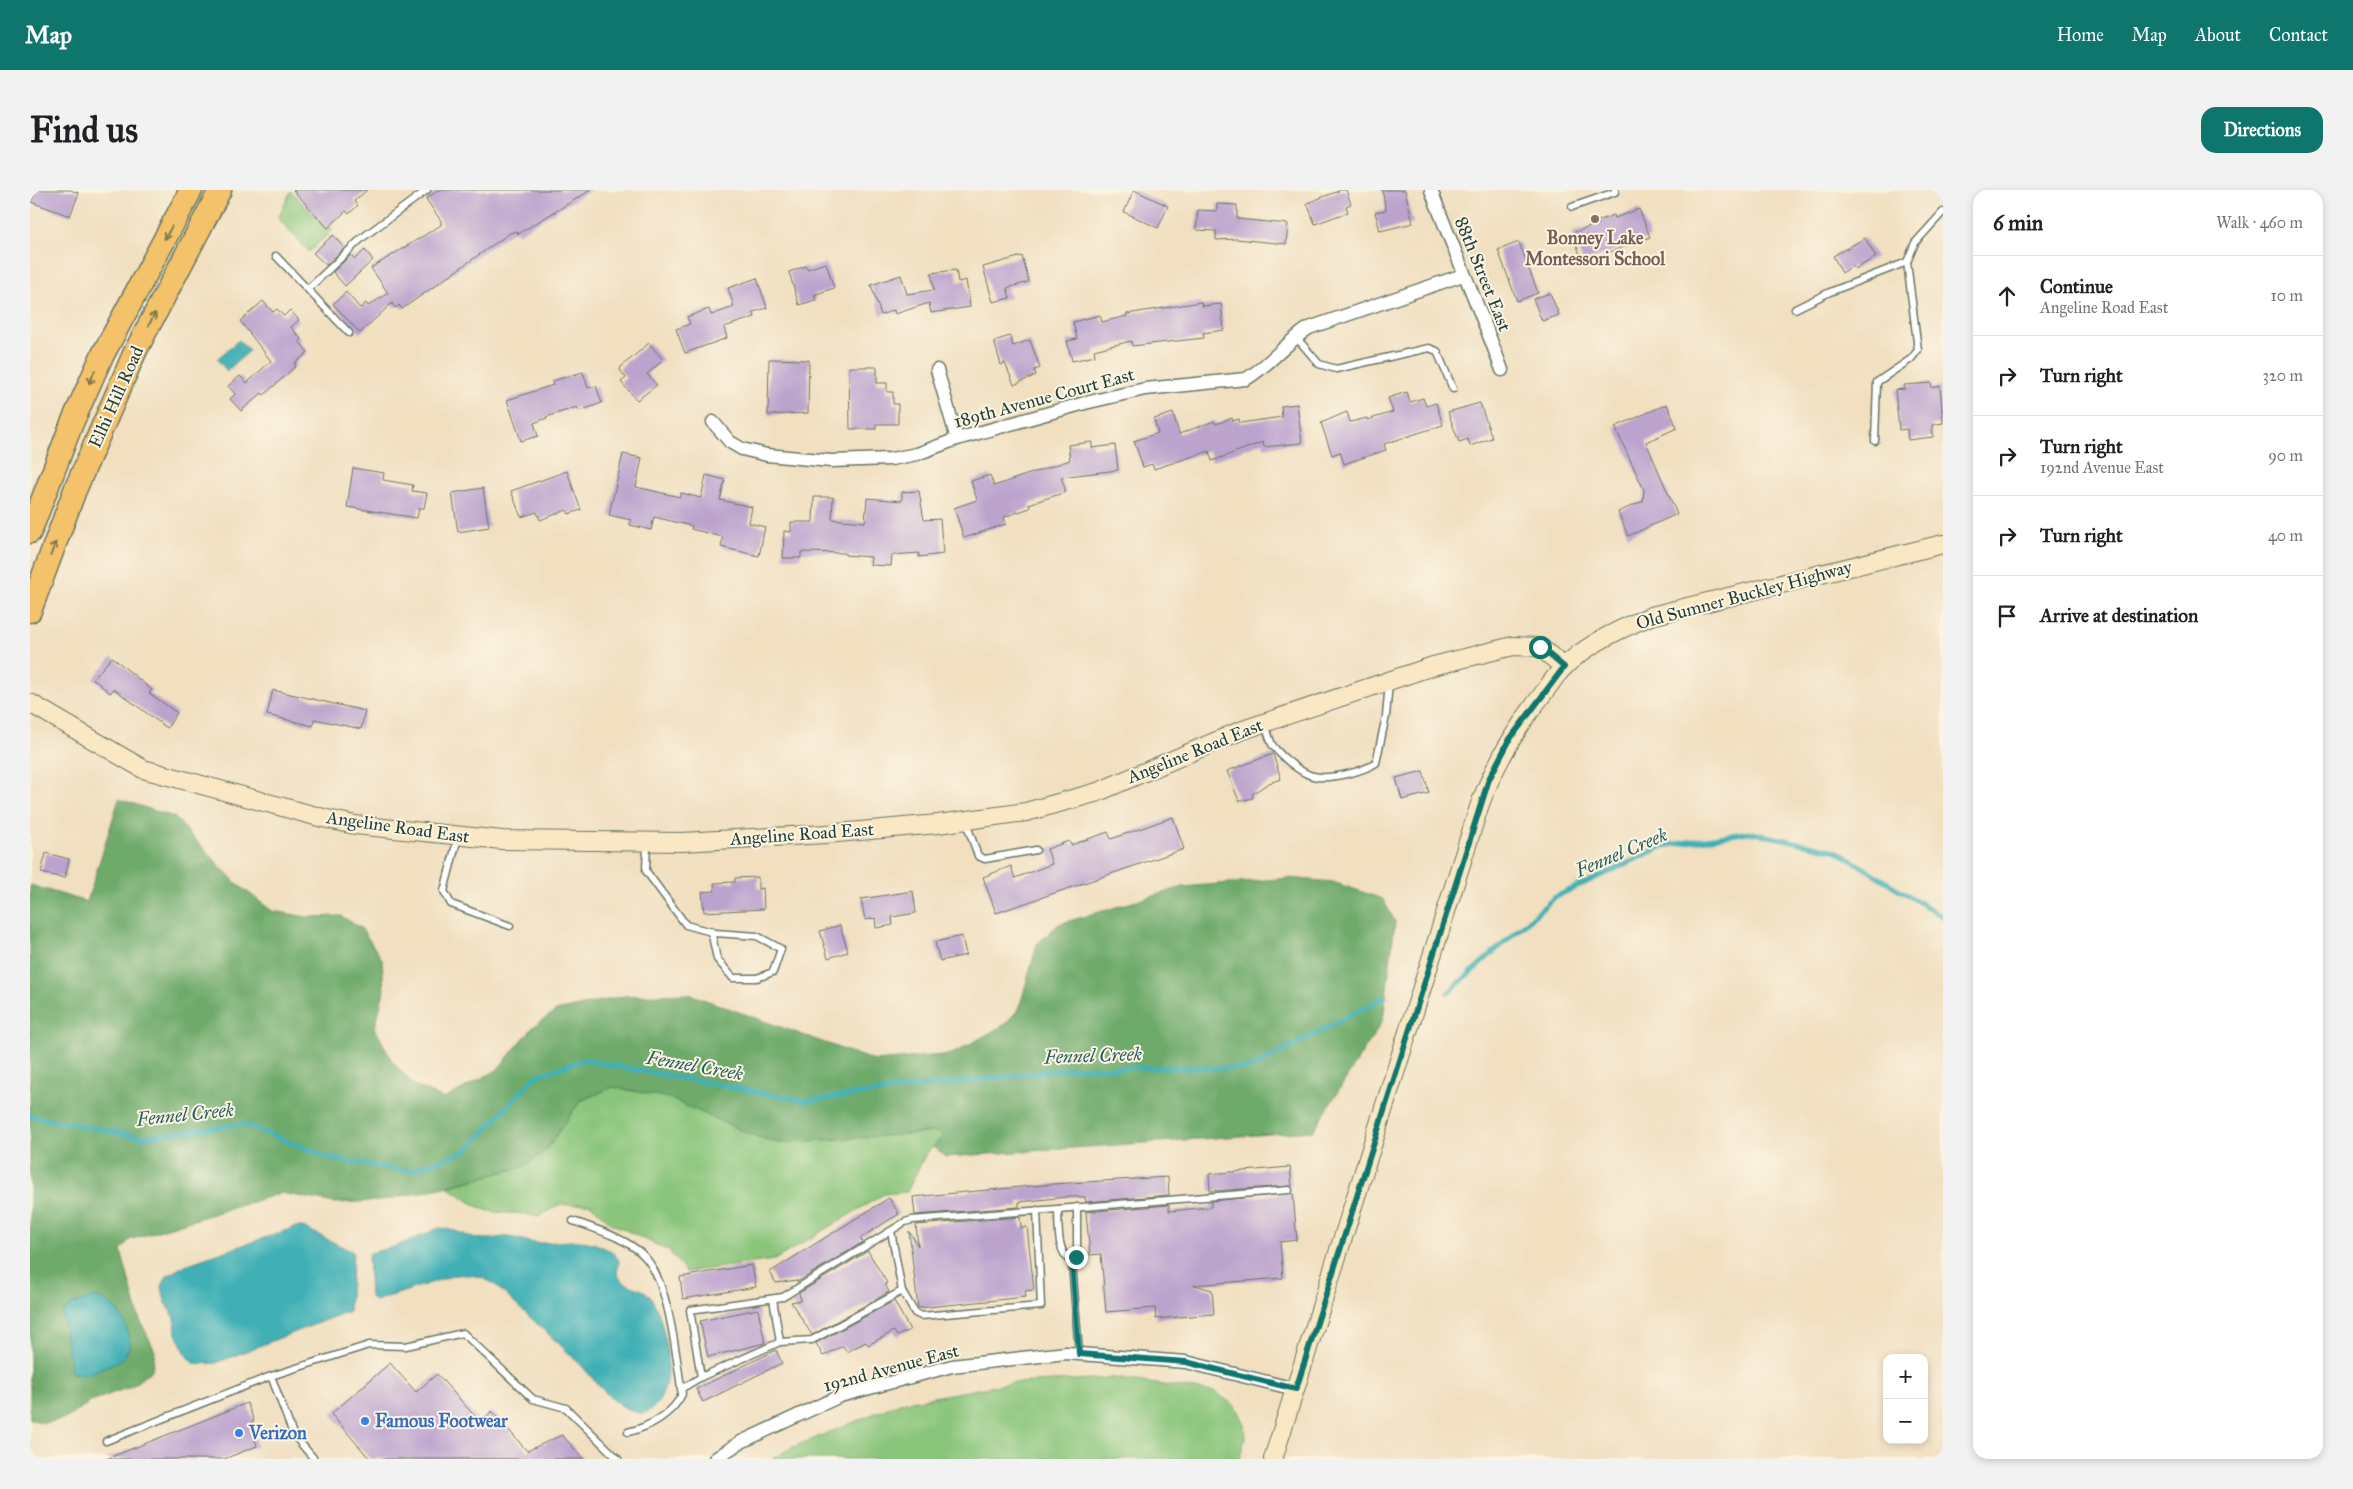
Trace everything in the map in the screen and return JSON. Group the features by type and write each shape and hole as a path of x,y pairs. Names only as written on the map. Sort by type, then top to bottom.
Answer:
{"highway":[{"name":"Elhi Hill Road","path":"30,532 72,423 101,358 191,190"},
{"name":"Elhi Hill Road","path":"30,611 75,490 135,352 220,190"}],"street":[{"name":"88th Street East","path":"1431,190 1463,275 1480,309 1502,370"},
{"name":"189th Avenue Court East","path":"712,422 730,442 742,449 767,455 856,462 908,456 957,439 1085,403 1145,389 1246,379 1258,371 1296,336 1309,328 1463,275"},
{"path":"937,370 957,439"},
{"name":"Old Sumner Buckley Highway","path":"1273,1459 1489,779 1510,739 1564,667 1614,632 1651,616 1943,544"},
{"name":"Angeline Road East","path":"30,703 143,769 323,818 355,825 502,840 647,842 826,834 966,821 1026,812 1098,792 1240,731 1434,666 1513,646 1540,647 1564,667"},
{"name":"192nd Avenue East","path":"715,1459 739,1443 840,1396 952,1366 1066,1353 1186,1362 1296,1389"}],"lane":[{"path":"308,289 362,238 427,190"},
{"path":"1572,207 1615,192 1615,190"},
{"path":"1875,441 1877,382 1918,350 1906,262 1915,242 1943,212"},
{"path":"276,256 349,333"},
{"path":"1795,309 1830,292 1906,262"},
{"path":"1296,336 1319,364 1336,369 1429,348 1437,351 1453,389"},
{"path":"1265,723 1273,745 1298,769 1313,776 1341,775 1366,769 1376,762 1381,743 1390,680"},
{"path":"966,821 978,856 985,859 1036,850"},
{"path":"459,836 444,891 451,904 510,926"},
{"path":"647,842 646,871 686,925 711,932 757,936 781,950 773,972 758,978 733,978 717,958 711,932"},
{"path":"701,1377 690,1310 783,1297 912,1220 1289,1190"},
{"path":"1077,1207 1077,1251 1072,1263 1079,1354"},
{"path":"1058,1209 1061,1249 1066,1258 1072,1263"},
{"path":"891,1231 902,1291 914,1313 921,1316 1041,1306 1037,1210"},
{"path":"573,1222 635,1248 652,1267 662,1292 670,1322 681,1389 679,1399 655,1422 628,1432"},
{"path":"681,1389 701,1377 780,1342 812,1340 902,1291"},
{"path":"773,1299 780,1342"},
{"path":"106,1441 271,1376 369,1345 406,1346 463,1333 533,1399 566,1408 618,1459"},
{"path":"271,1376 294,1434 314,1459"}],"green space":[{"path":"291,191 318,220 322,217 333,230 309,252 278,218"},
{"path":"119,799 174,817 236,883 272,911 308,917 341,916 361,928 382,959 384,991 375,1028 393,1063 414,1085 444,1099 497,1070 533,1027 556,1011 624,996 689,994 875,1061 952,1054 1004,1025 1019,1009 1037,944 1059,924 1183,887 1289,878 1333,882 1383,899 1395,922 1383,1020 1313,1131 946,1157 933,1147 943,1136 939,1132 779,1143 749,1134 669,1098 613,1087 580,1101 547,1149 525,1166 441,1188 379,1201 335,1203 281,1193 129,1240 121,1251 139,1318 155,1351 152,1370 132,1386 92,1401 65,1419 44,1423 30,1419 30,887 31,885 87,902"},
{"path":"613,1087 669,1098 749,1134 779,1143 939,1132 943,1136 925,1155 907,1192 884,1194 774,1260 686,1272 669,1251 611,1223 590,1204 558,1205 538,1217 496,1212 477,1206 448,1187 525,1166 547,1149 580,1101"},
{"path":"1114,1378 1215,1392 1235,1406 1244,1424 1245,1439 1239,1459 772,1459 791,1448 900,1403 1012,1383"}],"water":[{"path":"239,340 249,351 227,371 217,359"},
{"path":"296,1227 303,1227 353,1252 349,1311 216,1363 196,1364 188,1358 176,1334 175,1318 165,1302 162,1286 167,1276 185,1265"},
{"path":"439,1228 483,1239 509,1237 537,1243 584,1241 600,1246 614,1254 619,1262 617,1274 622,1281 648,1294 655,1305 665,1335 667,1369 665,1385 661,1398 653,1408 646,1413 636,1412 627,1409 614,1400 600,1388 582,1366 560,1345 493,1283 484,1279 470,1275 455,1275 375,1301 370,1297 368,1255 370,1253 397,1246"},
{"path":"96,1297 116,1310 124,1322 130,1346 122,1360 87,1374 72,1373 62,1314 70,1305"}],"building":[{"path":"36,190 70,190 79,193 70,216 31,202"},
{"path":"293,190 367,190 354,201 358,205 349,214 346,211 328,228"},
{"path":"438,190 591,190 518,234 517,231 510,233 402,309 399,305 395,308 392,303 360,333 333,304 346,292 360,308 366,303 368,306 388,293 371,268 441,225 441,221 426,199"},
{"path":"1134,190 1168,206 1158,228 1124,212"},
{"path":"1341,190 1346,190 1351,204 1346,206 1348,212 1315,224 1307,203"},
{"path":"1382,190 1405,190 1413,223 1380,231 1375,212 1386,210"},
{"path":"1217,204 1237,205 1237,219 1288,224 1286,244 1236,239 1216,240 1216,231 1196,230 1198,210 1217,211"},
{"path":"1639,209 1650,237 1583,262 1572,233 1599,224 1598,221 1614,215 1615,218"},
{"path":"333,235 344,248 326,265 313,253"},
{"path":"1865,238 1876,257 1855,269 1853,266 1842,273 1833,256"},
{"path":"1519,242 1538,293 1517,301 1498,250"},
{"path":"365,250 373,260 345,286 333,272 351,255 355,259"},
{"path":"1022,256 1029,282 1007,288 1010,298 993,302 983,267"},
{"path":"826,263 834,288 814,295 816,300 799,305 789,272 806,266 807,269"},
{"path":"956,270 958,282 966,280 970,307 931,313 929,303 895,314 894,310 881,315 871,285 901,275 907,294 934,290 931,273"},
{"path":"757,278 767,308 753,312 755,317 724,327 727,338 685,353 676,329 690,324 687,317 709,309 711,315 734,307 728,288"},
{"path":"1550,293 1559,315 1542,321 1533,299"},
{"path":"263,301 273,312 277,309 284,316 290,310 299,320 291,327 301,339 299,341 308,352 294,364 296,366 264,395 262,393 241,411 230,399 235,394 228,386 240,376 247,383 271,361 240,321"},
{"path":"1201,302 1202,306 1221,304 1224,330 1203,333 1204,338 1132,346 1131,341 1094,350 1095,356 1072,361 1067,341 1077,339 1073,322 1100,315 1102,322 1127,316 1126,314"},
{"path":"1010,336 1013,346 1030,340 1040,368 1034,370 1036,375 1014,385 1005,363 1001,365 994,341"},
{"path":"649,343 663,360 647,374 657,385 637,400 621,382 626,378 620,370 621,367"},
{"path":"769,359 809,360 808,413 768,415"},
{"path":"849,367 877,367 877,383 887,383 887,392 893,392 893,404 898,404 898,424 876,424 876,429 850,429"},
{"path":"583,372 588,388 596,386 602,403 579,411 577,407 546,417 534,423 538,436 521,441 507,400 553,385 552,381"},
{"path":"1931,383 1932,388 1940,386 1943,423 1932,425 1933,437 1908,440 1907,429 1899,430 1895,390 1905,389 1904,385"},
{"path":"1407,392 1410,402 1423,398 1426,406 1436,403 1443,425 1384,444 1386,450 1344,464 1340,452 1332,455 1321,423 1347,412 1350,422 1367,418 1367,420 1393,412 1388,398"},
{"path":"1480,403 1492,438 1470,446 1468,439 1459,442 1448,412"},
{"path":"1297,404 1302,443 1264,447 1263,442 1212,461 1209,451 1154,469 1152,464 1143,467 1134,441 1158,433 1154,419 1173,413 1179,434 1214,421 1216,424 1232,418 1233,421 1239,419 1240,423 1282,417 1281,406"},
{"path":"1667,404 1677,428 1646,442 1677,514 1628,536 1618,512 1643,501 1644,490 1615,427"},
{"path":"1092,442 1092,448 1115,445 1118,470 1061,477 1066,492 1029,504 1030,508 1004,517 1006,524 964,538 954,508 977,500 971,481 990,475 994,486 1070,460 1068,445"},
{"path":"623,454 642,458 636,487 680,497 681,493 701,498 706,475 725,480 720,500 752,507 749,523 765,527 759,556 721,547 723,537 691,529 692,526 654,517 651,530 630,525 631,520 609,515"},
{"path":"353,468 384,473 383,480 413,485 412,491 427,493 424,508 419,508 417,518 347,507"},
{"path":"567,471 581,510 569,514 567,510 540,520 537,512 521,517 511,491"},
{"path":"483,488 489,527 458,532 452,493"},
{"path":"919,491 924,520 940,519 943,554 919,557 919,553 892,555 891,566 870,565 871,557 845,555 845,553 801,552 801,558 783,558 784,531 791,532 791,522 813,522 814,497 833,497 832,519 865,522 867,498 902,501 902,492"},
{"path":"112,657 152,690 149,693 177,713 167,728 114,689 110,693 93,679"},
{"path":"273,690 365,711 361,729 314,719 313,726 267,715"},
{"path":"1273,754 1281,779 1269,783 1252,794 1253,798 1239,801 1227,771"},
{"path":"1423,771 1429,793 1402,800 1396,778"},
{"path":"1173,817 1184,849 996,913 983,877 1011,866 1015,878 1052,864 1047,849 1069,841 1071,845 1108,832 1111,839"},
{"path":"46,853 69,859 65,878 41,873"},
{"path":"758,877 758,889 763,888 764,909 704,912 702,892 715,891 714,883 735,882 735,878"},
{"path":"913,891 916,913 892,917 893,925 876,928 875,918 865,920 861,899"},
{"path":"840,925 848,952 828,958 820,931"},
{"path":"962,936 966,955 940,961 935,942"},
{"path":"1290,1167 1292,1186 1210,1191 1209,1174"},
{"path":"1168,1177 1169,1195 1086,1202 1085,1197 1066,1197 1019,1202 1019,1207 915,1215 913,1197 1053,1184"},
{"path":"1293,1193 1297,1240 1280,1242 1283,1278 1194,1285 1212,1290 1214,1314 1156,1319 1155,1308 1106,1312 1101,1254 1090,1255 1086,1212 1169,1205 1169,1211 1211,1207 1211,1201"},
{"path":"889,1198 899,1214 860,1238 863,1242 797,1282 797,1280 776,1283 770,1272"},
{"path":"1020,1217 1021,1228 1027,1227 1034,1290 1025,1291 1026,1297 918,1308 909,1231 918,1246 916,1225"},
{"path":"868,1251 887,1283 885,1284 889,1292 812,1335 791,1302 801,1300 799,1293"},
{"path":"752,1265 756,1287 683,1299 680,1277"},
{"path":"894,1301 910,1330 897,1336 894,1331 868,1345 866,1342 847,1352 843,1346 823,1356 816,1343"},
{"path":"758,1309 765,1343 708,1357 700,1321"},
{"path":"776,1350 782,1363 703,1402 696,1389"},
{"path":"390,1363 416,1392 437,1374 480,1422 492,1411 527,1451 562,1435 584,1459 370,1459 331,1414"},
{"path":"247,1403 254,1421 250,1423 257,1446 224,1459 106,1459"}],"waterway":[{"name":"Fennel Creek","path":"1448,993 1555,897 1664,846 1749,832 1837,851 1943,917"},
{"name":"Fennel Creek","path":"30,1116 141,1137 244,1124 333,1159 409,1171 466,1151 536,1076 583,1060 806,1101 1075,1068 1250,1068 1385,997"}],"place":[{"name":"Bonney Lake Montessori School","path":"1595,219"},
{"name":"Famous Footwear","path":"365,1421"},
{"name":"Verizon","path":"239,1433"}],"route":[{"path":"1076,1257 1072,1263 1079,1354 1186,1362 1296,1389 1489,779 1510,739 1564,667 1540,647"}]}
